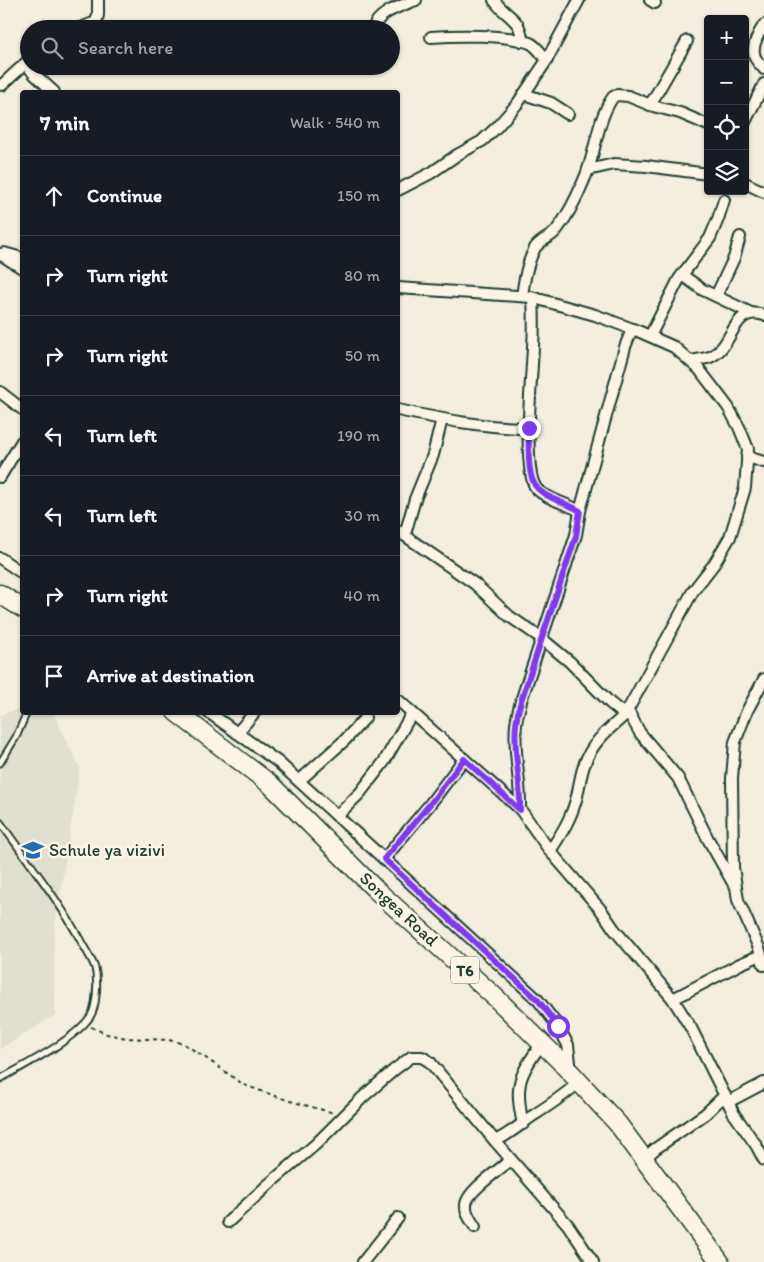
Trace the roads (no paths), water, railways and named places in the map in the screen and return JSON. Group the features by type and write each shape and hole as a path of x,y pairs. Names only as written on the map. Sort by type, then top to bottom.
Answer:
{"highway":[{"path":"0,594 20,607"},
{"name":"Songea Road","path":"180,715 270,784 375,888 495,996 542,1043 618,1124 720,1262"}],"street":[{"path":"97,20 98,0"},
{"path":"378,20 395,8 416,0"},
{"path":"494,0 518,24 522,41"},
{"path":"400,189 431,173 482,141 496,128 524,94 547,60 579,0"},
{"path":"764,25 758,34 754,49 756,59 764,68"},
{"path":"431,37 449,35 494,37 522,41 532,44 547,60"},
{"path":"650,105 687,42"},
{"path":"1,85 20,68"},
{"path":"35,75 52,90"},
{"path":"749,114 764,84"},
{"path":"524,94 551,103 568,114"},
{"path":"580,511 537,489 529,464 533,346 528,297 528,266 536,248 554,233 559,226 584,182 602,120 613,97 617,95 628,96 650,105 680,113 704,123"},
{"path":"588,170 614,164 704,173"},
{"path":"749,185 763,191"},
{"path":"650,336 682,275 710,238 724,200"},
{"path":"716,296 734,258 740,237"},
{"path":"0,253 20,258"},
{"path":"0,253 20,267"},
{"path":"682,275 716,296 751,313"},
{"path":"400,288 528,297 595,315 674,347 714,387 728,407 748,449 745,488 730,537 714,564 693,590 627,713 610,727 595,744 586,760 566,828 550,851"},
{"path":"690,361 710,357 724,346 739,320 745,314 757,313 764,315"},
{"path":"520,810 516,725 521,701 576,536 580,511 625,348 632,329"},
{"path":"0,392 20,408"},
{"path":"400,411 424,417 509,428 529,428"},
{"path":"442,419 433,455 401,533 474,584 509,616 541,638 570,662 610,703 627,713 640,733 678,778 708,839 736,888"},
{"path":"0,477 20,445"},
{"path":"747,457 764,462"},
{"path":"0,558 20,572"},
{"path":"674,999 740,964 762,960 738,900 736,888 733,867 732,778 735,742 747,711 764,679"},
{"path":"400,702 520,810 550,851 674,999 726,1098 764,1160"},
{"path":"336,816 360,793 384,762 412,712"},
{"path":"212,715 278,762 538,1000 558,1026 568,1045 575,1078 564,1096 508,1135 495,1141"},
{"path":"237,734 253,715"},
{"path":"299,781 345,740 365,718"},
{"path":"384,859 430,804 464,759"},
{"path":"523,1124 518,1094 520,1077 542,1043"},
{"path":"228,1222 316,1144 394,1070 412,1057 422,1057 430,1062 511,1160 568,1225 593,1262"},
{"path":"644,1159 726,1098 764,1083"},
{"path":"475,1227 468,1216 465,1206 466,1199 511,1160"},
{"path":"363,1262 398,1218"}],"lane":[{"path":"0,763 27,715"},
{"path":"0,822 72,925 95,968 96,999 92,1015 81,1028 42,1055 0,1080"}],"place":[{"name":"Schule ya vizivi","path":"33,850"}]}
